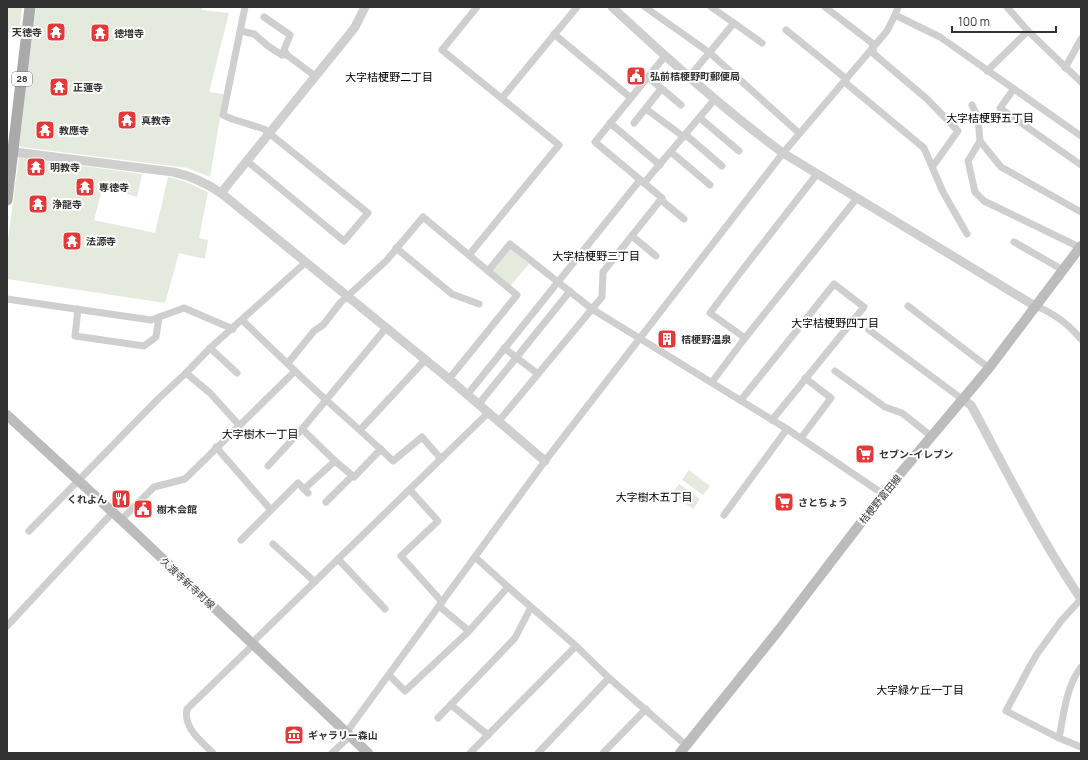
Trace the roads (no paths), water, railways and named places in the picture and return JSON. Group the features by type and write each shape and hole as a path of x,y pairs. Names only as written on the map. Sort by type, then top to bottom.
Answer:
{"main road":[{"name":"28","path":"7,200 10,152 30,7"},
{"name":"桔梗野富田線","path":"683,751 778,631 883,494 989,368 1080,249"},
{"name":"久渡寺新寺町線","path":"7,415 113,512 368,753"}],"street":[{"path":"245,7 223,114 232,119 264,129 368,213 344,241 247,161"},
{"path":"222,193 354,27 365,7"},
{"path":"469,255 559,145 442,50 477,7"},
{"path":"502,98 577,7"},
{"path":"612,7 689,77 755,132 783,153 1035,306 1041,308 1065,324 1081,338"},
{"path":"645,7 710,53 799,133"},
{"path":"711,7 762,43"},
{"path":"825,7 872,43 874,54 927,99 958,131 933,166"},
{"path":"332,753 348,735 389,675 545,461 783,153 887,31 898,7"},
{"path":"1007,7 1028,31 1081,82"},
{"path":"895,15 940,37 1013,90 1081,136"},
{"path":"264,17 290,35 284,50 287,55 316,76"},
{"path":"689,77 734,24"},
{"path":"786,30 844,77 847,84 924,148 943,192 967,234"},
{"path":"241,31 254,34 282,55 287,55"},
{"path":"987,70 1028,31"},
{"path":"554,34 631,98"},
{"path":"1065,68 1081,39"},
{"path":"665,56 595,142 662,198 661,200 684,219"},
{"path":"648,77 681,105"},
{"path":"634,123 661,89"},
{"path":"1013,90 1000,108 1081,165"},
{"path":"466,394 642,181 660,165 715,99"},
{"path":"972,105 978,118 980,141 1001,167 1081,212"},
{"path":"646,108 685,136 722,166"},
{"path":"700,118 739,151"},
{"path":"610,124 660,165"},
{"path":"980,141 968,161 975,192 984,201 1077,246 1080,249"},
{"path":"10,152 187,175 207,183 222,193 449,379 545,461"},
{"path":"671,152 710,185"},
{"path":"745,338 710,313 817,174"},
{"path":"712,382 745,338 857,198"},
{"path":"498,422 602,297 603,272 661,200"},
{"path":"288,363 314,331 323,325 341,302 386,260 423,217 517,295 449,379"},
{"path":"632,236 656,256"},
{"path":"1014,242 1063,270"},
{"path":"488,271 510,244 592,309 641,337 787,429 883,494"},
{"path":"396,248 452,294 479,304"},
{"path":"29,531 158,398 186,373 210,348 306,262"},
{"path":"741,400 834,284 864,307 772,420"},
{"path":"478,405 570,291"},
{"path":"7,300 151,320 184,308 233,329"},
{"path":"908,306 989,368"},
{"path":"78,309 75,336 144,346 156,336 159,317"},
{"path":"242,320 326,401 393,461 422,437 441,459"},
{"path":"268,466 326,401 386,328"},
{"path":"869,330 971,405 1037,528 1081,599 1061,621 1037,654 1006,711 1059,738 1081,747"},
{"path":"210,348 237,373"},
{"path":"504,348 538,374"},
{"path":"360,430 425,360"},
{"path":"121,520 154,487 185,479 295,371"},
{"path":"836,371 885,407 902,413 931,436"},
{"path":"186,373 210,393 239,425"},
{"path":"801,438 831,398 805,378"},
{"path":"213,753 188,725 185,716 187,709 253,645 256,639 488,413"},
{"path":"302,429 352,476"},
{"path":"724,515 787,429"},
{"path":"216,447 271,510"},
{"path":"326,502 381,450"},
{"path":"241,540 298,484 306,491 335,461"},
{"path":"410,490 438,521 401,556 441,604 468,632"},
{"path":"7,626 113,512"},
{"path":"273,544 315,582"},
{"path":"475,556 576,646 609,678 646,709 683,751"},
{"path":"338,559 385,609"},
{"path":"389,675 405,691 468,632 508,587"},
{"path":"438,718 515,638 531,607"},
{"path":"470,753 576,646"},
{"path":"1059,738 1068,690 1076,673 1081,667"},
{"path":"538,753 609,678"},
{"path":"451,706 488,735"},
{"path":"603,753 646,709"}],"place":[{"name":"天徳寺","path":"56,32"},
{"name":"徳増寺","path":"100,33"},
{"name":"弘前桔梗野町郵便局","path":"636,76"},
{"name":"正蓮寺","path":"59,87"},
{"name":"真教寺","path":"127,120"},
{"name":"教應寺","path":"45,130"},
{"name":"明教寺","path":"36,167"},
{"name":"専徳寺","path":"85,187"},
{"name":"浄龍寺","path":"38,204"},
{"name":"法源寺","path":"72,241"},
{"name":"桔梗野温泉","path":"667,339"},
{"name":"セブン-イレブン","path":"865,454"},
{"name":"くれよん","path":"121,499"},
{"name":"さとちょう","path":"784,502"},
{"name":"樹木会館","path":"143,509"},
{"name":"ギャラリー森山","path":"294,735"}],"district":[{"name":"大字桔梗野二丁目","path":"389,77"},
{"name":"大字桔梗野五丁目","path":"990,118"},
{"name":"大字桔梗野三丁目","path":"596,256"},
{"name":"大字桔梗野四丁目","path":"835,323"},
{"name":"大字樹木一丁目","path":"260,434"},
{"name":"大字樹木五丁目","path":"654,497"},
{"name":"大字緑ケ丘一丁目","path":"920,690"}]}
